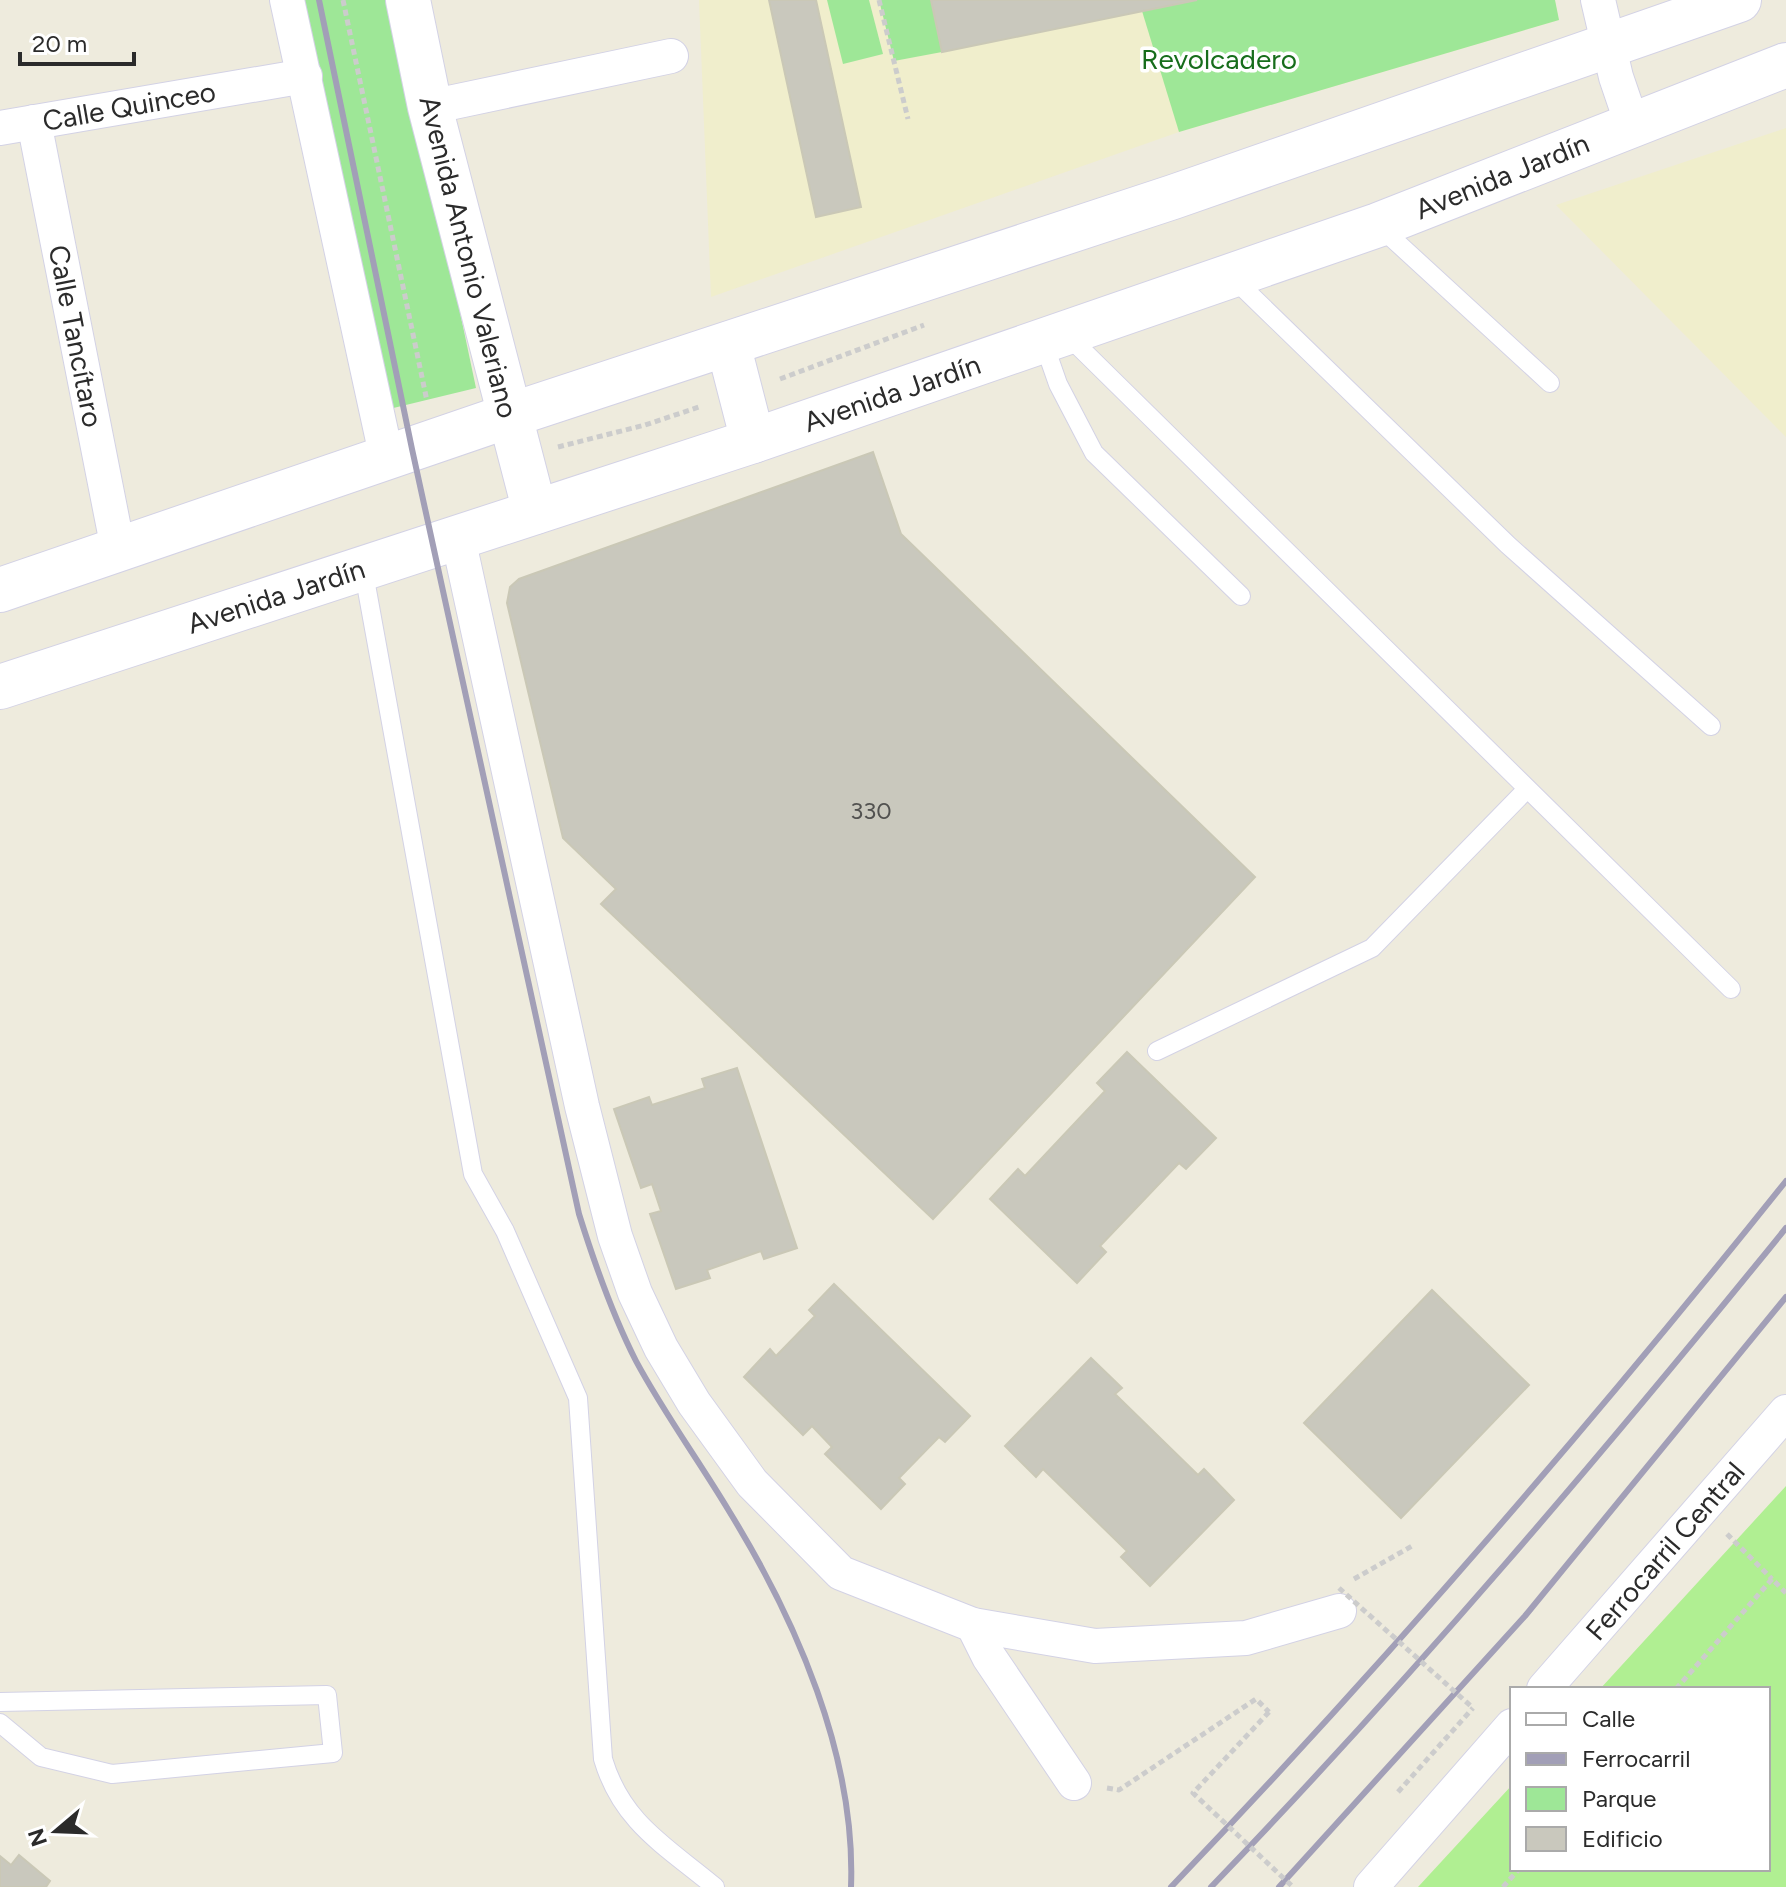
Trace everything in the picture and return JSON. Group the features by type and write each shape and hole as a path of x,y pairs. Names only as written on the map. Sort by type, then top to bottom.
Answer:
{"main road":[{"name":"Avenida Antonio Valeriano","path":"408,0 430,107 535,512"},
{"path":"0,590 508,416 1173,197 1718,4"},
{"name":"Avenida Jardín","path":"0,687 753,441 1231,276 1378,225 1632,124 1782,69"},
{"path":"728,344 753,441"}],"street":[{"path":"287,0 387,459"},
{"path":"1598,0 1607,43 1632,124"},
{"path":"430,107 671,56"},
{"name":"Calle Quinceo","path":"0,128 305,76"},
{"name":"Calle Tancítaro","path":"34,122 118,549"},
{"path":"458,538 598,1175 635,1293 661,1348 694,1403 752,1483 841,1573 973,1625 1095,1646 1246,1638 1339,1599"},
{"name":"Ferrocarril Central","path":"1546,1687 1786,1412"},
{"path":"973,1625 989,1657 1074,1783"},
{"path":"1371,1887 1510,1728"}],"lane":[{"path":"1378,225 1550,383"},
{"path":"1231,276 1508,545 1711,726"},
{"path":"1054,337 1058,384 1094,453 1241,596"},
{"path":"1054,337 1527,789 1731,989"},
{"path":"363,568 473,1174 505,1231 578,1398 603,1759 611,1784 628,1814 715,1887"},
{"path":"1157,1051 1372,948 1527,789"},
{"path":"0,1702 327,1695 333,1753 112,1774 41,1757 0,1723"}],"path":[{"path":"343,0 435,441"},
{"path":"879,0 908,119"},
{"path":"1702,1509 1786,1593"},
{"path":"1398,1792 1473,1708 1339,1599 1412,1546"},
{"path":"1678,1687 1772,1579"},
{"path":"1074,1783 1119,1790 1256,1699 1269,1712 1193,1793 1293,1887"},
{"path":"1503,1887 1517,1871"}],"shaded area":[{"path":"699,0 1555,0 1559,20 1179,132 711,297"},
{"path":"1786,128 1786,437 1556,205"}],"green space":[{"path":"293,0 394,0 476,388 381,411"},
{"path":"827,0 869,0 883,54 843,64"},
{"path":"879,0 931,0 942,52 894,61"},
{"name":"Revolcadero","path":"1197,0 1555,0 1559,20 1179,132 1142,11"},
{"path":"1786,1486 1786,1887 1418,1887 1510,1787 1510,1871 1770,1871 1770,1687 1602,1687"}],"building":[{"path":"769,0 816,0 861,207 816,217"},
{"path":"931,0 1197,0 942,52"},
{"path":"873,452 901,534 1255,877 933,1219 601,904 616,889 563,838 507,603 510,587 519,579"},
{"path":"1127,1052 1216,1138 1186,1169 1179,1163 1100,1246 1106,1252 1077,1283 990,1199 1018,1169 1025,1176 1105,1091 1097,1083"},
{"path":"737,1068 797,1248 764,1259 761,1251 707,1270 710,1278 676,1289 650,1214 661,1211 652,1184 641,1188 614,1109 649,1097 652,1105 705,1088 702,1079"},
{"path":"834,1284 970,1416 945,1442 939,1437 899,1478 905,1484 881,1509 825,1454 832,1447 812,1426 803,1435 744,1377 770,1349 776,1356 815,1316 809,1310"},
{"path":"1432,1290 1529,1385 1401,1518 1304,1423"},
{"path":"1091,1358 1122,1388 1115,1394 1198,1475 1204,1469 1234,1500 1150,1586 1121,1557 1127,1551 1043,1469 1036,1477 1005,1446"},
{"path":"19,1855 50,1881 46,1887 0,1887 0,1856 11,1865"}],"railway":[{"path":"319,0 412,449 579,1214 604,1289 636,1361 754,1553 798,1643 832,1739 843,1788 850,1838 851,1887"},
{"path":"1171,1887 1331,1716 1486,1541 1786,1181"},
{"path":"1211,1887 1360,1727 1505,1564 1786,1228"},
{"path":"1279,1887 1525,1616 1786,1297"}]}
